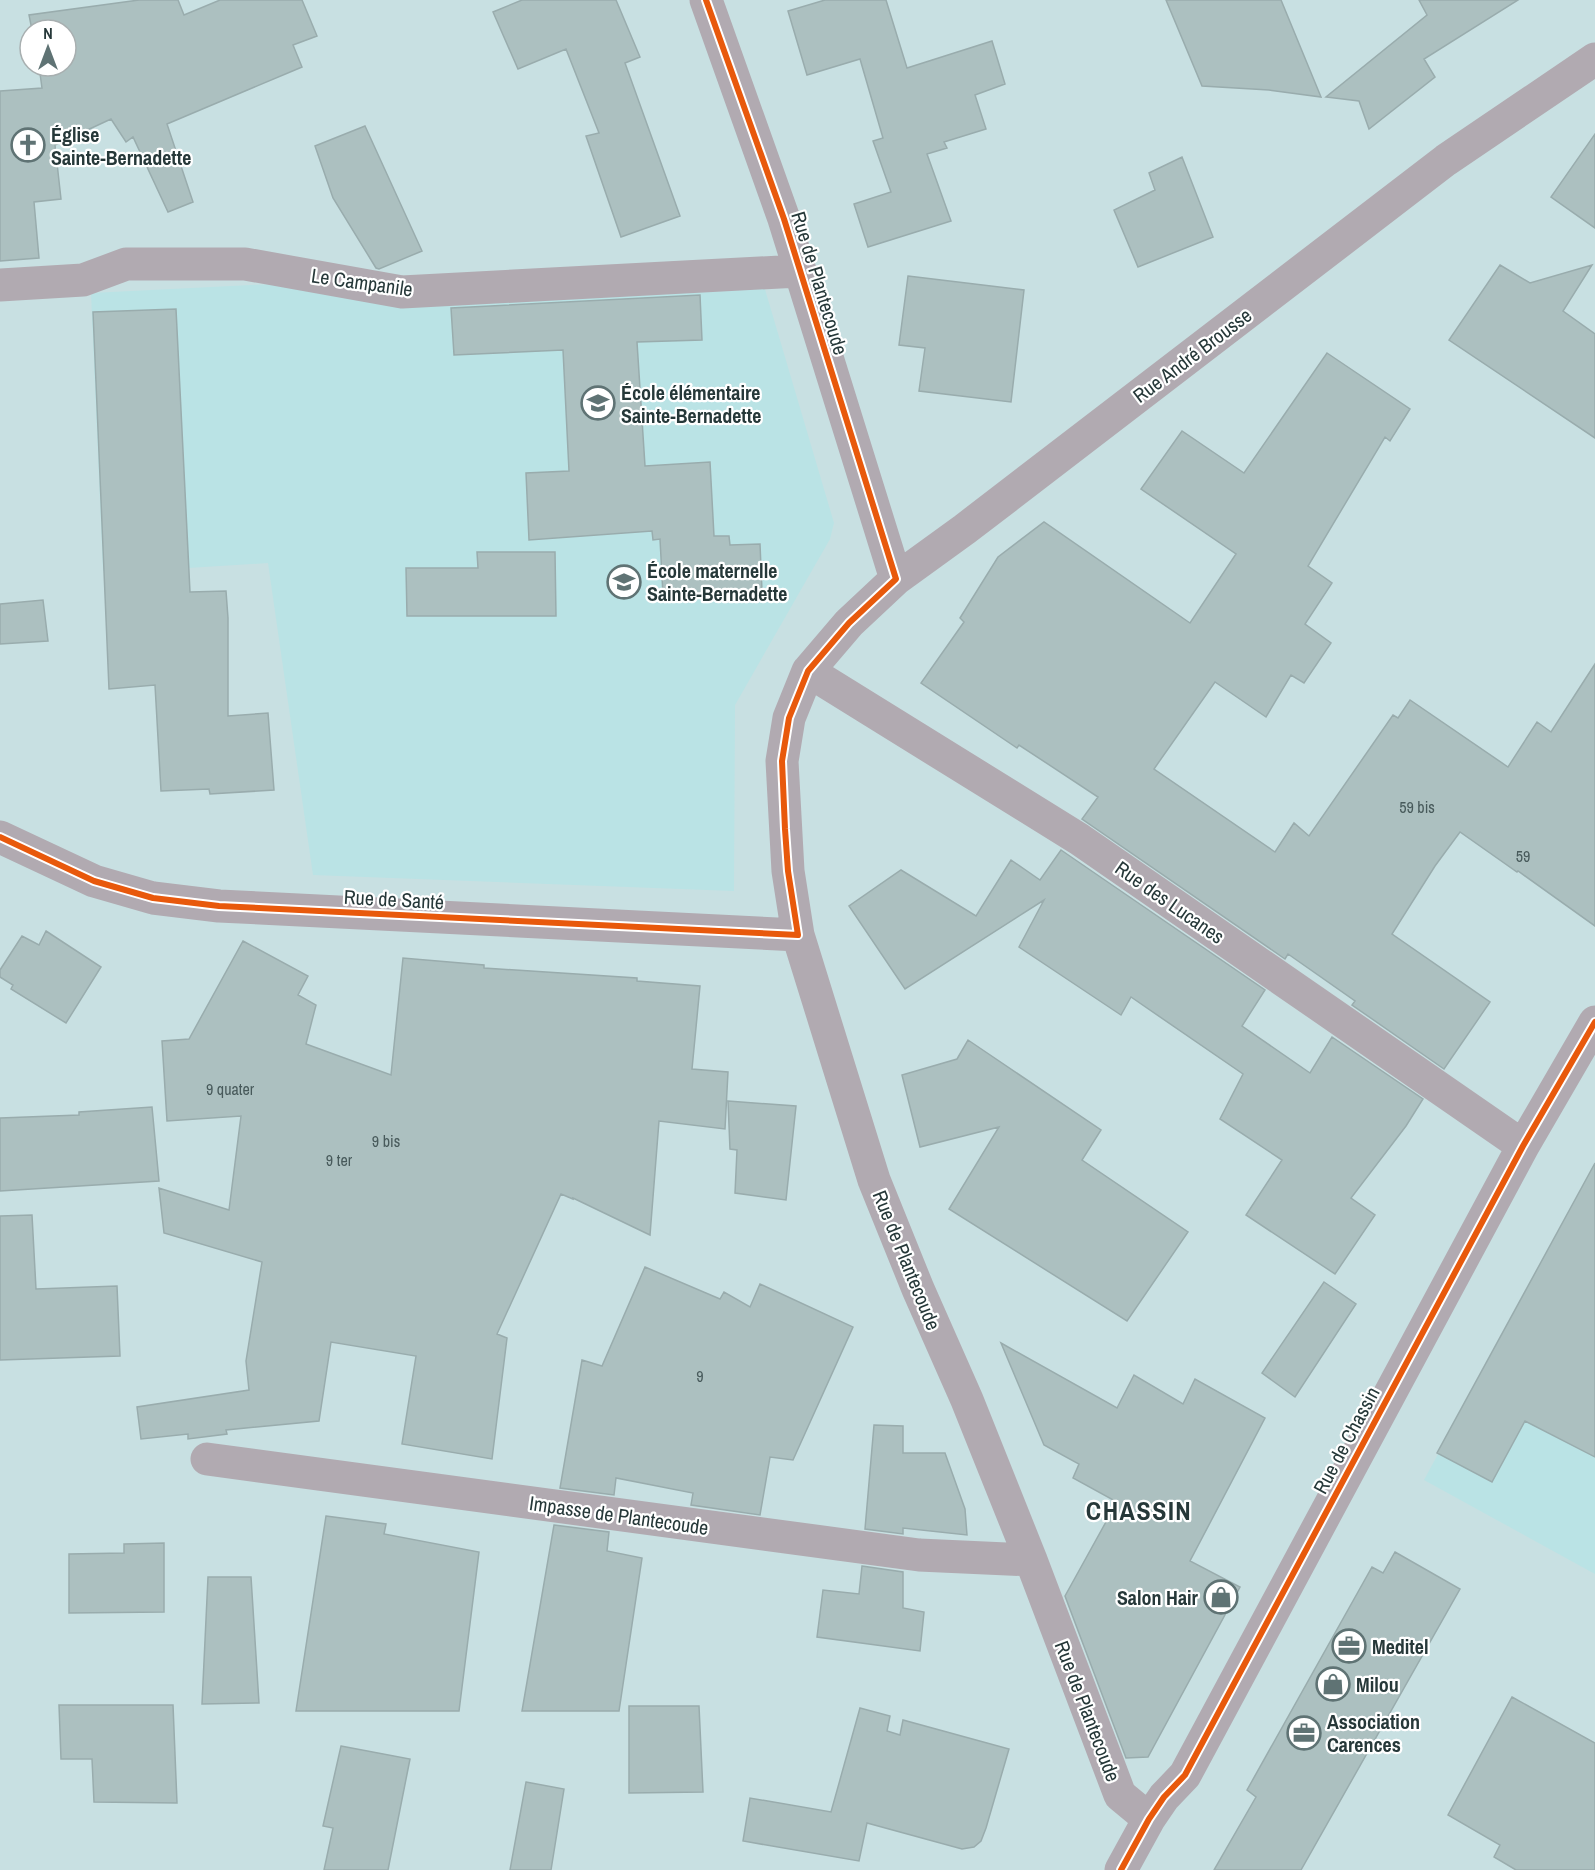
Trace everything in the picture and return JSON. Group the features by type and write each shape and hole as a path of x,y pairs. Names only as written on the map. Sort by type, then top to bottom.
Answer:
{"street":[{"name":"Rue de Plantecoude","path":"706,0 776,197 896,579"},
{"name":"Rue André Brousse","path":"808,671 849,623 896,579 1446,160 1595,59"},
{"name":"Le Campanile","path":"0,285 83,280 126,264 245,264 402,292 799,272"},
{"name":"Rue de Plantecoude","path":"808,671 789,718 782,761 788,872 798,935 874,1180 918,1289 967,1400 1031,1560 1120,1795 1149,1819"},
{"name":"Rue des Lucanes","path":"808,671 1079,839 1523,1146"},
{"name":"Rue de Santé","path":"0,837 94,881 153,898 219,906 798,935"},
{"name":"Rue de Chassin","path":"1120,1870 1164,1797 1185,1775 1523,1146 1595,1022"},
{"name":"Impasse de Plantecoude","path":"207,1459 919,1555 1031,1560"}],"shaded area":[{"path":"434,276 764,286 834,523 830,539 735,705 734,891 313,875 268,563 103,571 91,293"},
{"path":"1595,1163 1595,1574 1424,1480"}],"building":[{"path":"139,0 178,0 184,15 220,0 302,0 317,36 293,45 302,67 167,124 193,202 168,212 133,137 126,142 111,119 55,145 61,199 34,202 39,258 0,261 0,91 42,88 41,78 78,78 78,18 30,18 29,15"},
{"path":"522,0 616,0 640,57 625,63 680,216 621,237 586,136 599,133 566,49 518,69 493,12"},
{"path":"825,0 886,0 907,68 992,41 1005,84 975,95 986,129 944,142 947,148 927,154 951,221 868,247 854,204 891,192 873,141 883,138 860,59 807,75 788,11"},
{"path":"1166,0 1281,0 1321,97 1269,90 1202,86"},
{"path":"1419,0 1518,0 1424,59 1435,77 1369,129 1359,101 1326,97 1427,15"},
{"path":"365,126 422,251 379,269 376,268 333,198 315,146"},
{"path":"1595,134 1595,228 1551,197"},
{"path":"1182,157 1213,237 1138,267 1114,210 1155,190 1149,173"},
{"path":"1500,265 1530,283 1592,265 1563,311 1595,334 1595,438 1449,340"},
{"path":"908,276 1024,290 1011,402 919,391 925,348 899,345"},
{"path":"700,295 702,340 637,342 645,466 710,462 714,536 729,536 730,545 760,544 762,591 663,595 660,539 653,540 652,531 529,540 526,473 569,471 563,350 454,355 451,308"},
{"path":"176,309 190,592 226,591 228,716 268,713 274,790 210,794 209,789 161,791 155,685 109,689 93,312"},
{"path":"1327,353 1410,409 1390,441 1385,437 1308,566 1332,583 1305,624 1331,643 1304,683 1291,675 1266,717 1215,682 1154,769 1275,852 1294,823 1309,836 1393,715 1398,718 1410,700 1508,767 1537,722 1551,732 1595,664 1595,926 1460,832 1435,866 1392,934 1490,1002 1444,1069 1352,1005 1355,1001 1288,954 1285,959 1082,819 1098,797 1019,745 1017,748 921,683 964,622 960,618 998,557 1044,522 1190,623 1236,554 1141,489 1182,431 1244,473"},
{"path":"477,552 555,552 556,616 407,616 406,568 478,568"},
{"path":"43,600 48,641 0,644 0,604"},
{"path":"1061,850 1265,990 1242,1026 1310,1073 1332,1037 1423,1099 1406,1126 1351,1198 1375,1215 1335,1274 1246,1215 1282,1160 1220,1119 1243,1074 1131,997 1121,1015 1019,947 1044,900 905,989 849,906 901,870 976,916 1011,860 1040,880"},
{"path":"46,931 101,967 66,1023 11,989 13,985 0,977 0,970 22,936 39,945"},
{"path":"243,941 308,976 298,995 316,1005 306,1044 391,1075 403,958 484,965 484,968 637,978 637,981 700,986 692,1069 728,1072 725,1129 659,1121 650,1235 561,1194 497,1334 507,1338 492,1459 402,1444 416,1356 331,1342 319,1421 226,1430 227,1434 188,1439 188,1434 141,1439 137,1407 249,1390 246,1361 262,1262 164,1233 159,1188 229,1210 241,1116 167,1121 162,1041 189,1039"},
{"path":"968,1040 1101,1130 1082,1160 1188,1232 1127,1321 949,1209 999,1127 920,1147 902,1075 957,1059"},
{"path":"728,1101 796,1106 786,1200 735,1193 737,1150 730,1149"},
{"path":"152,1107 159,1181 0,1191 0,1118 79,1115 79,1112"},
{"path":"1595,1163 1595,1457 1525,1421 1492,1482 1437,1453"},
{"path":"32,1215 36,1289 117,1286 120,1356 0,1360 0,1216"},
{"path":"645,1267 720,1299 724,1292 750,1307 760,1284 853,1327 793,1460 770,1457 760,1515 691,1505 693,1493 616,1478 614,1495 560,1488 582,1360 602,1366"},
{"path":"1324,1282 1356,1304 1295,1397 1262,1373"},
{"path":"1001,1343 1117,1408 1134,1375 1183,1404 1195,1379 1265,1418 1190,1561 1240,1587 1148,1757 1126,1758 1065,1596 1117,1502 1073,1478 1079,1464 1044,1445"},
{"path":"874,1425 903,1426 903,1453 945,1453 965,1509 967,1535 903,1528 903,1534 865,1529"},
{"path":"326,1516 386,1524 384,1534 479,1552 459,1711 296,1711"},
{"path":"554,1525 609,1532 607,1551 642,1558 619,1711 522,1711"},
{"path":"164,1543 164,1612 69,1613 69,1554 124,1553 124,1544"},
{"path":"1395,1552 1460,1589 1301,1870 1214,1870 1256,1797 1247,1790 1372,1567 1383,1573"},
{"path":"862,1566 903,1572 903,1608 924,1612 920,1651 817,1637 823,1590 859,1594"},
{"path":"208,1577 251,1577 259,1703 202,1704"},
{"path":"1512,1697 1595,1743 1595,1870 1516,1870 1494,1857 1500,1845 1448,1815"},
{"path":"59,1705 173,1705 177,1803 94,1802 92,1759 61,1759"},
{"path":"629,1706 699,1706 703,1792 629,1793"},
{"path":"860,1708 890,1716 887,1731 900,1735 903,1720 1009,1749 981,1841 974,1847 962,1849 867,1823 859,1861 743,1841 750,1798 831,1812"},
{"path":"341,1746 410,1759 388,1870 324,1870 333,1828 323,1826"},
{"path":"526,1782 564,1789 551,1870 510,1870"}],"cycle path":[{"path":"0,837 94,881 153,898 219,906 798,935 788,871 782,761 789,718 808,671 849,623 896,579 784,219 706,0"},
{"path":"1121,1870 1149,1819 1164,1797 1185,1775 1523,1146 1595,1022"}],"place":[{"name":"Église Sainte-Bernadette","path":"28,145"},
{"name":"École élémentaire Sainte-Bernadette","path":"598,403"},
{"name":"École maternelle Sainte-Bernadette","path":"624,582"},
{"name":"Salon Hair","path":"1221,1597"},
{"name":"Meditel","path":"1349,1646"},
{"name":"Milou","path":"1333,1684"},
{"name":"Association Carences","path":"1304,1733"}],"district":[{"name":"CHASSIN","path":"1139,1510"}]}
